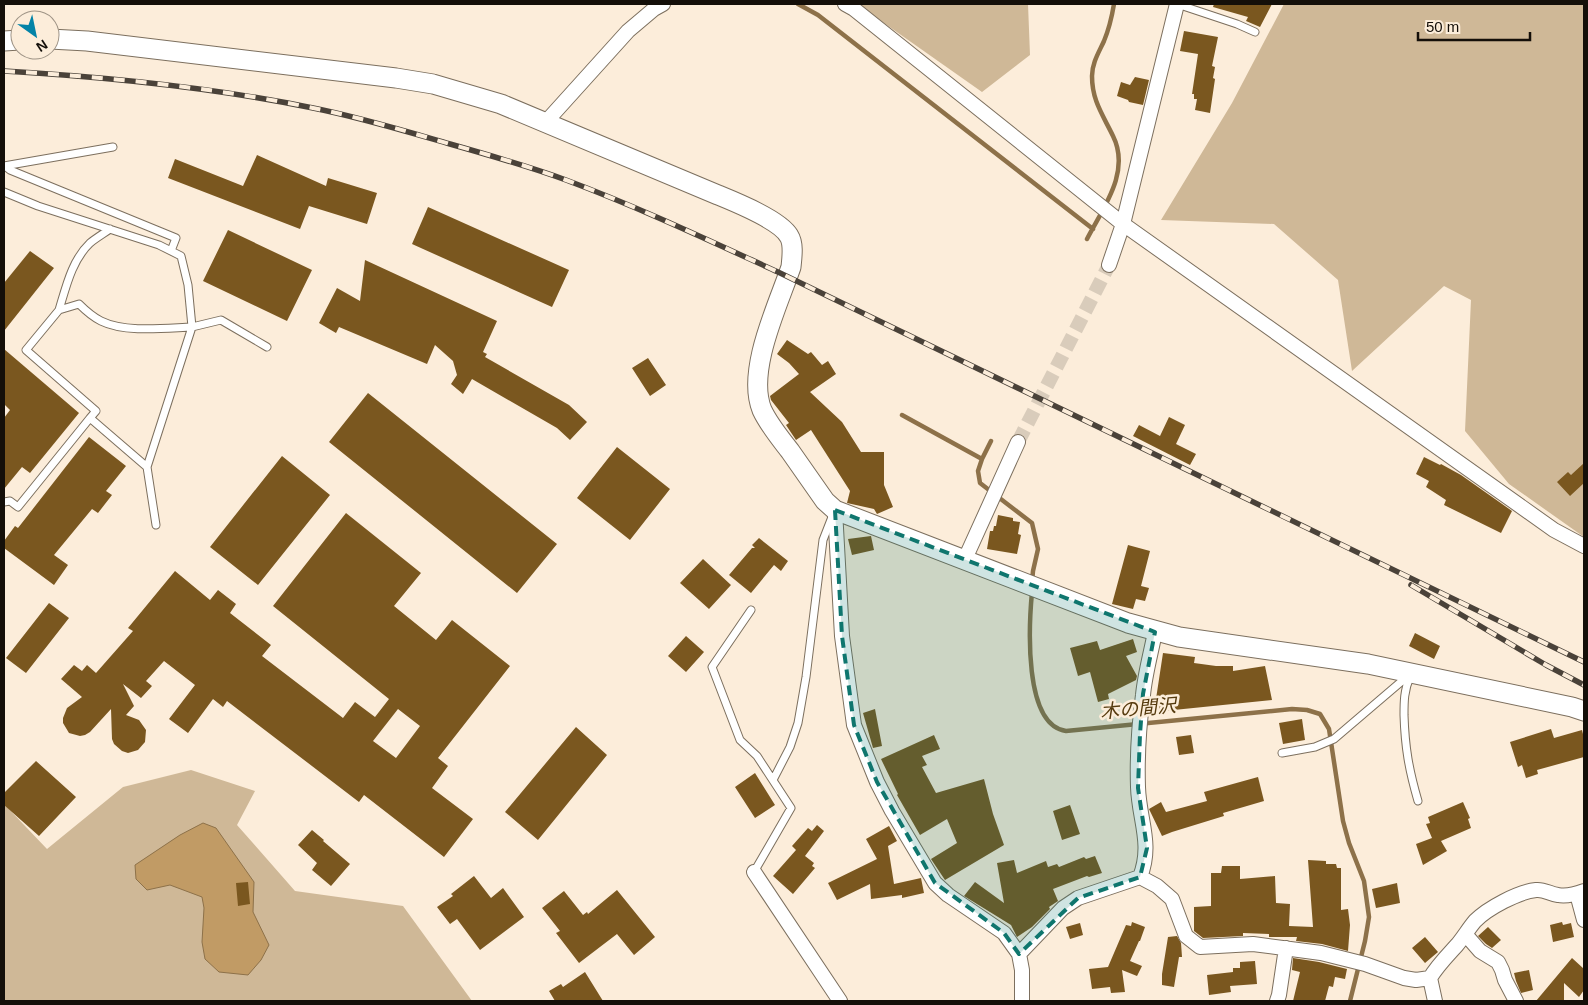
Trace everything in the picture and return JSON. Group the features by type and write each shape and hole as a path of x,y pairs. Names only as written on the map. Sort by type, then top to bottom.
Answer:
{"street":[{"path":"545,123 628,30 663,4"},
{"path":"845,4 862,15 1124,224 1554,530 1584,546"},
{"path":"1109,265 1124,224 1177,4"},
{"path":"60,40 88,41 433,84 501,104 747,208 781,226 790,236 793,253 791,266 763,347 758,377 758,398 774,430 825,501 835,510 1128,624 1155,632 1368,664 1584,710"},
{"path":"965,560 1018,442"},
{"path":"835,510 842,636 854,726 877,782 935,883 948,895 1004,934 1019,954 1022,970 1022,1001"},
{"path":"1140,877 1145,865 1147,848 1138,788 1141,714 1155,632"},
{"path":"754,872 840,1001"},
{"path":"1019,954 1063,908 1078,898 1140,877 1157,886 1172,899 1186,936 1200,947 1253,944 1286,948 1321,953 1365,964 1404,978 1416,980 1430,978"},
{"path":"1435,1001 1430,978 1434,971 1466,935 1474,922 1485,912 1507,900 1537,889 1545,890 1557,896 1567,896 1581,892 1584,920"},
{"path":"1466,935 1480,951 1498,962 1516,1001"},
{"path":"1277,1001 1286,948"}],"lane":[{"path":"1177,4 1255,32"},
{"path":"5,166 113,147"},
{"path":"5,166 10,170 176,238 171,251"},
{"path":"4,192 159,245 182,256 188,285 192,327 147,467 156,525"},
{"path":"4,502 10,501 18,507 96,411 26,350 59,310 71,270 81,254 90,243 110,229"},
{"path":"59,310 79,304 102,322 120,327 192,327 221,320 267,347"},
{"path":"90,418 147,467"},
{"path":"773,780 790,747 798,723 806,677 823,540 835,510"},
{"path":"751,610 712,667 740,740 757,756 791,808 754,872"},
{"path":"1282,753 1315,747 1334,739 1411,673"},
{"path":"1411,673 1404,696 1406,754 1418,801"}],"highlighted area":[{"path":"835,510 1155,632 1143,694 1140,734 1138,788 1147,848 1140,877 1078,898 1019,954 1004,933 935,883 877,782 854,725 842,636"}],"shaded area":[{"path":"857,4 1028,4 1030,55 982,92"},
{"path":"1284,4 1584,4 1584,537 1509,484 1465,431 1471,300 1444,286 1352,371 1338,280 1274,224 1161,220 1232,103"},
{"path":"191,770 255,791 237,825 295,891 403,906 472,1001 4,1001 4,804 47,849 123,787"},
{"path":"203,823 216,828 254,882 253,912 269,945 261,960 248,975 219,972 205,959 202,942 204,908 202,897 170,885 147,890 136,879 135,865 180,835"}],"building":[{"path":"1214,4 1272,4 1260,27 1246,21 1248,17 1213,7"},
{"path":"1184,31 1218,37 1212,66 1215,67 1213,78 1215,79 1210,113 1195,110 1197,99 1194,99 1194,94 1192,94 1198,54 1180,51"},
{"path":"1135,77 1149,80 1143,105 1129,102 1117,96 1121,82 1130,85"},
{"path":"257,155 326,186 328,178 377,193 367,224 309,206 300,229 168,178 175,159 243,186"},
{"path":"428,207 569,270 552,307 412,244"},
{"path":"228,230 312,270 287,321 203,281"},
{"path":"30,251 54,268 4,331 4,283"},
{"path":"365,260 497,321 483,352 487,354 485,357 569,405 587,422 570,440 557,428 472,379 463,394 451,384 457,375 453,361 435,345 427,364 339,327 336,333 319,323 337,288 360,301"},
{"path":"787,340 808,354 811,352 822,365 828,361 836,374 810,392 842,422 861,452 884,452 884,485 893,507 877,514 874,509 847,503 850,491 811,430 796,440 786,425 789,423 770,396 799,374 777,354"},
{"path":"4,349 79,413 30,473 22,467 4,489 4,418 10,410 4,404"},
{"path":"648,358 666,385 650,396 632,368"},
{"path":"368,393 557,544 517,593 329,442"},
{"path":"1169,417 1185,425 1176,444 1196,454 1190,465 1133,436 1139,425 1160,436"},
{"path":"89,437 126,466 106,491 112,495 98,513 92,509 54,555 68,565 54,585 4,548 4,541 15,526 18,528"},
{"path":"617,447 670,489 630,540 577,498"},
{"path":"282,456 330,495 258,585 210,547"},
{"path":"1424,457 1461,475 1512,511 1501,533 1444,505 1446,500 1426,487 1429,481 1416,474"},
{"path":"1584,463 1584,483 1570,496 1557,482 1568,472 1571,475"},
{"path":"346,513 421,573 394,606 436,640 452,620 510,666 438,758 448,766 432,788 473,819 444,857 364,795 359,802 227,701 223,707 213,699 188,733 169,719 195,685 164,661 146,681 152,686 141,698 123,684 134,706 126,715 139,720 146,730 145,742 138,750 128,753 122,751 114,744 112,739 111,709 85,735 80,736 69,733 63,723 67,708 82,697 61,679 74,665 82,671 87,665 96,673 133,631 128,628 175,571 210,600 218,590 236,604 230,613 271,645 262,656 343,718 355,702 375,717 389,699 273,606","holes":["398,709 420,726 396,758 373,741"]},
{"path":"998,515 1013,518 1013,521 1020,522 1018,534 1021,535 1017,554 987,549 990,531 993,531 994,526 996,526"},
{"path":"871,536 874,550 852,555 848,539"},
{"path":"759,538 788,561 781,571 774,565 751,593 729,575 752,548 755,548 752,545"},
{"path":"1128,545 1150,551 1141,586 1149,588 1145,601 1136,599 1133,609 1112,604"},
{"path":"703,559 731,585 709,609 680,583"},
{"path":"49,603 69,618 26,673 6,658"},
{"path":"1415,633 1440,646 1434,659 1409,646"},
{"path":"686,636 704,652 686,672 668,656"},
{"path":"1133,639 1137,652 1126,656 1137,676 1136,680 1108,694 1109,699 1098,702 1090,672 1078,676 1070,648 1097,641 1100,650"},
{"path":"1163,653 1195,657 1194,663 1233,666 1233,671 1265,666 1272,700 1154,712"},
{"path":"875,709 882,746 873,748 863,713"},
{"path":"1302,719 1305,740 1283,744 1279,723"},
{"path":"576,727 607,755 538,840 505,812"},
{"path":"1551,729 1554,738 1582,730 1584,757 1537,770 1538,774 1526,778 1522,765 1518,767 1510,742"},
{"path":"934,735 940,749 922,756 927,765 922,767 936,793 984,779 993,814 1004,845 945,880 931,859 957,843 947,819 920,835 897,795 881,759"},
{"path":"1191,735 1194,753 1179,755 1176,737"},
{"path":"36,761 76,797 39,836 4,805 4,793"},
{"path":"755,773 775,805 755,818 735,787"},
{"path":"1258,777 1264,801 1223,813 1224,816 1162,836 1149,809 1161,802 1166,812 1207,801 1204,792"},
{"path":"1463,802 1470,818 1468,819 1471,828 1441,841 1447,851 1423,865 1416,844 1432,838 1426,824 1430,823 1428,817"},
{"path":"1070,805 1080,834 1062,840 1053,811"},
{"path":"817,825 824,831 805,856 814,863 812,866 815,868 793,894 773,876 796,850 792,846 808,828 812,831"},
{"path":"889,826 897,841 888,846 894,884 921,878 924,893 902,898 902,895 871,899 870,884 837,900 828,883 877,859 866,839"},
{"path":"312,830 350,864 331,886 312,870 317,863 298,845"},
{"path":"1095,856 1102,873 1087,876 1053,889 1058,901 1049,907 1050,909 1032,927 1017,937 1011,925 964,896 975,882 1004,903 997,863 1014,860 1017,873 1046,861 1048,867 1057,864 1059,867 1084,857 1086,859"},
{"path":"1308,860 1326,861 1326,864 1336,864 1337,868 1341,868 1341,910 1348,909 1350,925 1348,951 1322,944 1296,941 1297,937 1269,937 1269,934 1243,933 1243,936 1203,938 1194,931 1194,907 1211,906 1211,873 1221,873 1222,866 1240,866 1240,879 1275,876 1276,903 1290,904 1289,926 1313,927"},
{"path":"474,876 491,898 503,888 524,917 480,950 457,919 450,924 437,907 453,896 451,894"},
{"path":"248,882 250,904 238,906 236,883"},
{"path":"1397,883 1400,903 1376,908 1372,889"},
{"path":"617,890 655,937 634,955 617,934 579,963 556,933 560,931 542,908 564,891 583,915 587,912 588,914"},
{"path":"1132,922 1145,927 1130,961 1142,966 1137,976 1122,970 1125,992 1111,993 1110,987 1092,989 1089,969 1108,967 1126,925 1131,926"},
{"path":"1562,922 1563,925 1571,923 1574,937 1553,942 1550,925"},
{"path":"1080,923 1083,935 1070,939 1066,927"},
{"path":"1488,927 1501,940 1492,948 1478,936"},
{"path":"1177,936 1181,943 1182,957 1179,957 1174,987 1162,985 1168,937"},
{"path":"1425,937 1438,952 1425,963 1412,948"},
{"path":"1293,958 1347,969 1345,979 1335,977 1333,987 1329,986 1325,1001 1293,1001 1300,972 1292,970"},
{"path":"1572,958 1584,969 1584,990 1579,997 1564,983 1564,1001 1536,1001"},
{"path":"1255,961 1257,984 1230,986 1231,992 1209,995 1207,975 1233,972 1233,968 1240,968 1240,962"},
{"path":"1529,970 1533,990 1521,993 1514,973"},
{"path":"585,972 603,1001 555,1001 549,991 561,984 563,987"}],"waterway":[{"path":"798,4 818,15 1093,229"},
{"path":"1087,239 1113,189 1119,163 1118,149 1096,100 1092,85 1094,62 1109,27 1114,4"},
{"name":"木の間沢","path":"902,415 982,459 978,471 980,483 1032,523 1038,549 1032,582"},
{"path":"982,459 991,441"},
{"name":"木の間沢","path":"1032,592 1030,648 1036,693 1042,711 1052,725 1066,731 1292,709 1307,710 1320,714 1329,729 1343,821 1349,843 1364,881 1369,917 1350,1001"}],"tunnel":[{"path":"1018,442 1109,265"}],"railway":[{"path":"4,71 82,76 159,84 236,94 313,108 399,129 537,170 593,190 778,272 1584,662"},
{"path":"1411,585 1546,665 1584,685"}]}
